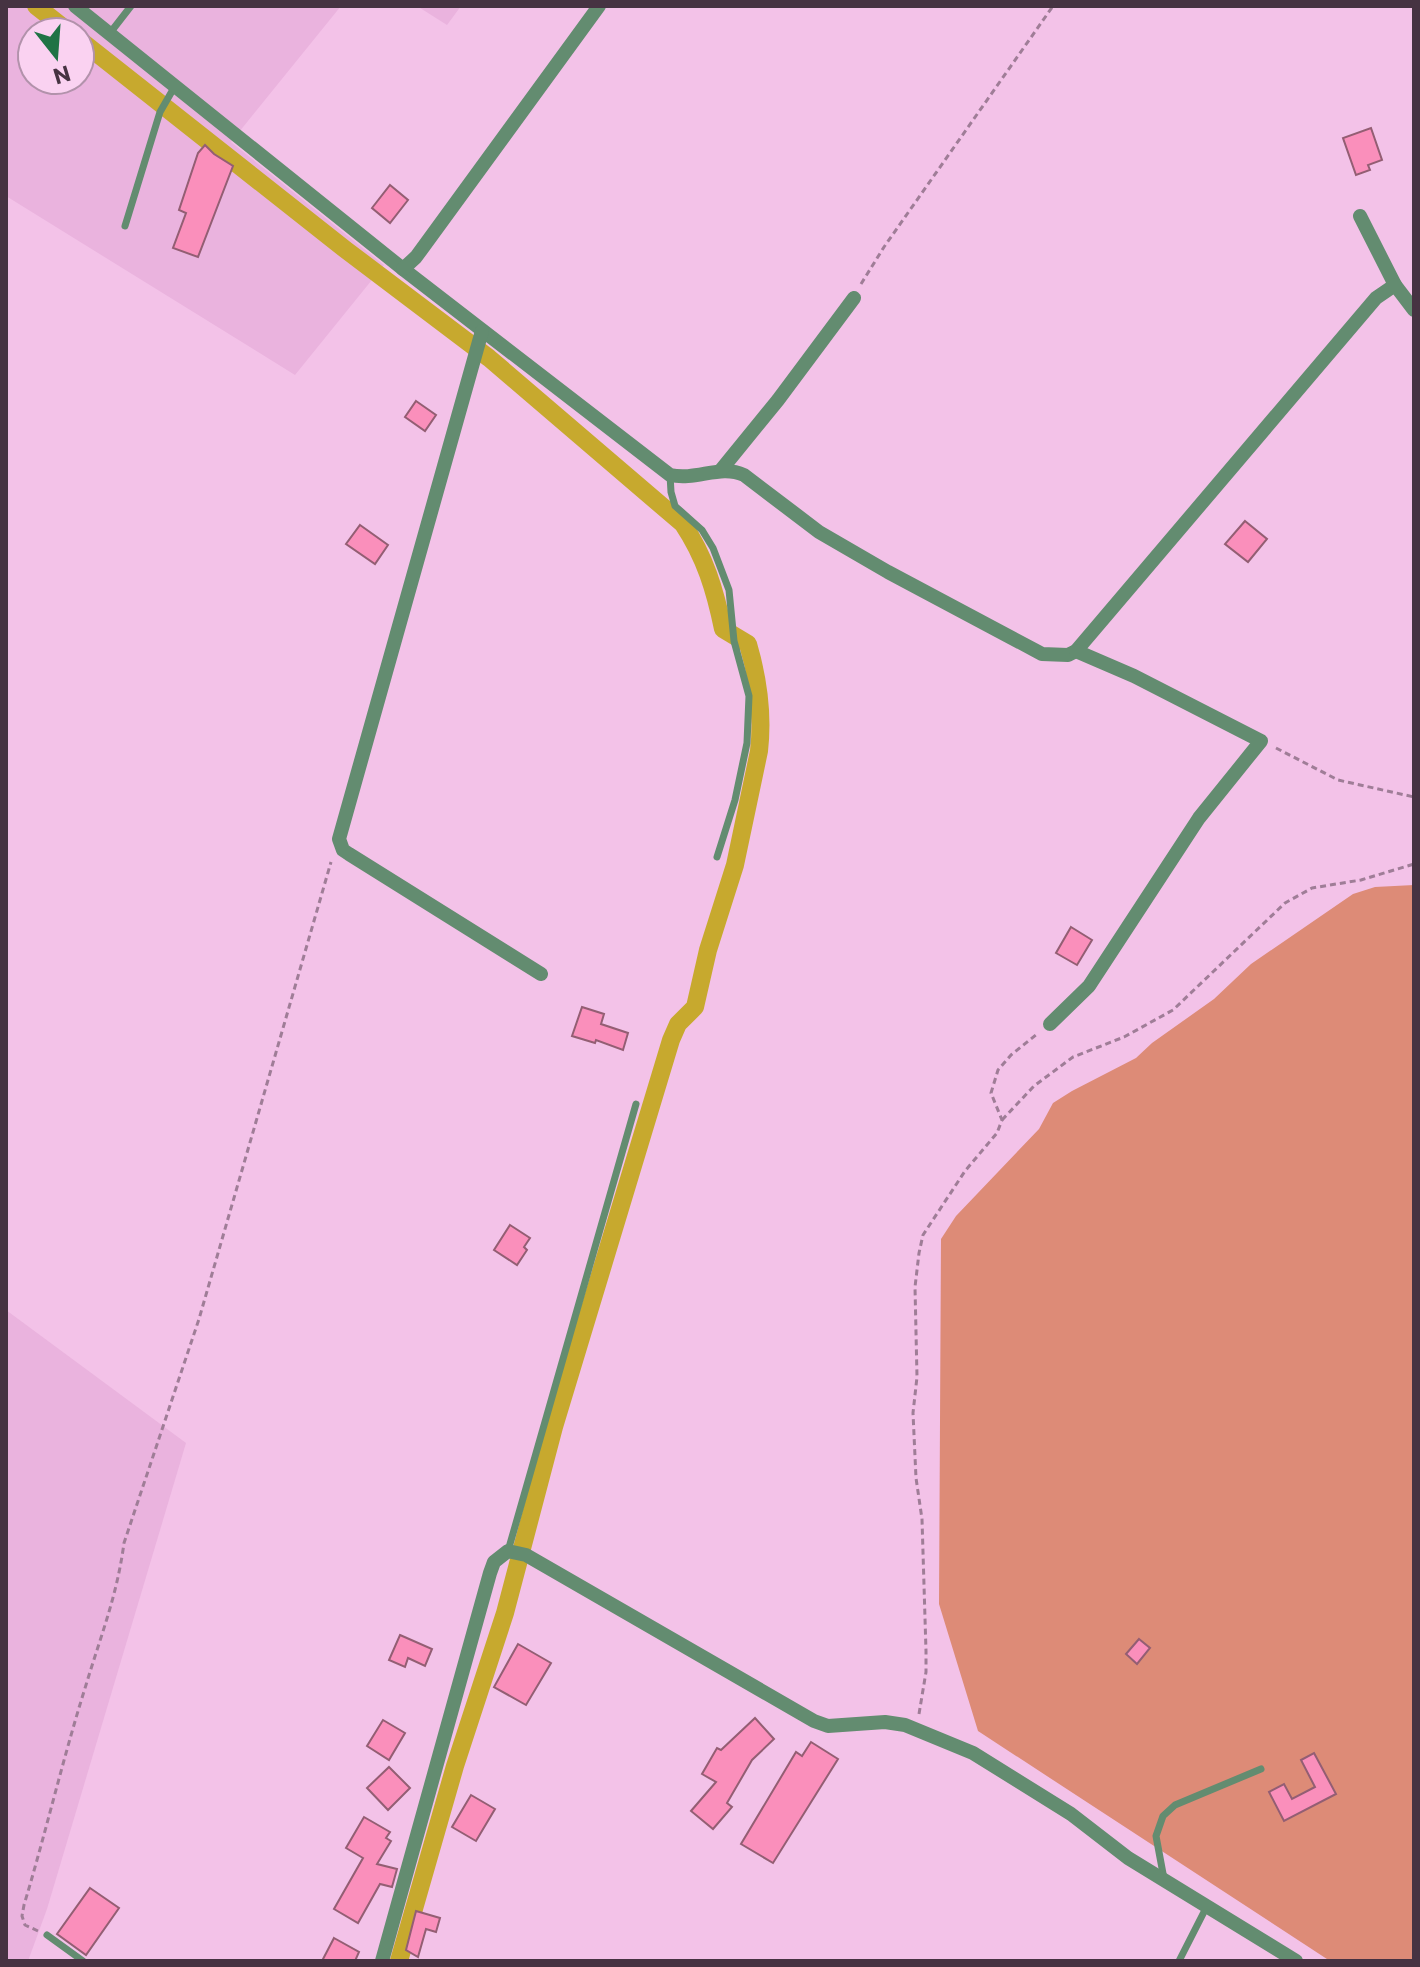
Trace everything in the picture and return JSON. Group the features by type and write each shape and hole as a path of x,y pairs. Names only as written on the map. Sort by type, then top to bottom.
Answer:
{"street":[{"path":"75,6 110,33 171,92 670,475 694,478 721,470 744,475 819,532 1042,654 1068,655 1076,651 1376,298 1395,285"},
{"path":"403,269 416,257 599,6"},
{"path":"1360,216 1395,285 1414,310"},
{"path":"721,470 854,298"},
{"path":"482,331 339,839 343,850 541,974"},
{"path":"1050,1024 1089,986 1199,818 1261,741 1134,676 1076,651"},
{"path":"382,1961 490,1573 494,1562 516,1552 814,1721 842,1727 885,1722 916,1730 973,1753 1071,1814 1128,1858 1296,1961"}],"lane":[{"path":"110,33 131,6"},
{"path":"125,226 160,112 171,92"},
{"path":"670,475 675,506 702,530 713,548 729,590 734,641 749,696 747,743 735,800 717,857"},
{"path":"516,1552 636,1104"},
{"path":"1165,1881 1156,1836 1163,1816 1175,1805 1261,1769"},
{"path":"1179,1961 1207,1906"},
{"path":"47,1935 83,1961"}],"path":[{"path":"854,298 884,247 1053,6"},
{"path":"1261,741 1338,780 1414,797"},
{"path":"47,1935 30,1930 25,1925 22,1916 24,1905 87,1682 110,1613 124,1543 199,1319 339,839"},
{"path":"916,1730 922,1707 926,1651 922,1519 916,1478 913,1413 917,1377 914,1330 916,1271 923,1235 965,1171 997,1133 1002,1120 1034,1086 1073,1057 1124,1037 1173,1010 1285,903 1312,888 1361,880 1414,864"},
{"path":"1002,1120 991,1093 998,1070 1011,1055 1050,1024"}],"shaded area":[{"path":"6,6 341,6 231,142 384,265 295,375 6,196"},
{"path":"417,6 461,6 447,25"},
{"path":"1414,885 1414,1961 1330,1961 978,1731 939,1604 941,1239 956,1216 1039,1129 1053,1103 1136,1058 1214,999 1251,964 1353,894 1375,887"},
{"path":"6,1310 186,1443 47,1909 28,1961 6,1961"}],"building":[{"path":"1371,128 1382,160 1368,165 1370,170 1356,175 1343,138"},
{"path":"205,145 233,166 198,257 173,248 186,213 179,210 198,153"},
{"path":"390,185 408,200 390,223 372,208"},
{"path":"416,401 436,415 425,431 405,417"},
{"path":"1245,521 1267,539 1248,562 1225,544"},
{"path":"360,525 388,545 375,564 346,544"},
{"path":"1071,927 1092,940 1077,965 1056,953"},
{"path":"582,1007 604,1014 601,1024 628,1033 623,1050 596,1040 595,1043 572,1036"},
{"path":"510,1225 530,1238 524,1247 527,1250 517,1265 494,1250"},
{"path":"400,1635 432,1649 425,1666 408,1658 405,1667 389,1660"},
{"path":"1139,1639 1150,1648 1137,1664 1126,1654"},
{"path":"518,1644 551,1663 526,1705 494,1687"},
{"path":"755,1718 774,1739 752,1760 727,1803 732,1807 713,1829 691,1811 716,1782 702,1774 717,1748 721,1750"},
{"path":"383,1720 405,1733 389,1760 367,1746"},
{"path":"811,1742 838,1759 773,1863 741,1844 796,1752 802,1756"},
{"path":"1314,1753 1336,1794 1284,1821 1269,1792 1284,1784 1292,1799 1315,1787 1301,1760"},
{"path":"389,1767 410,1788 388,1810 367,1788"},
{"path":"471,1795 495,1809 476,1841 452,1827"},
{"path":"364,1817 390,1832 386,1838 391,1841 377,1864 397,1869 392,1887 380,1884 358,1923 334,1909 363,1858 346,1848"},
{"path":"90,1888 119,1908 86,1955 57,1934"},
{"path":"416,1911 440,1918 436,1932 426,1929 418,1957 406,1950"},
{"path":"334,1938 359,1952 355,1961 322,1961"}],"waterway":[{"path":"36,6 49,16"},
{"path":"96,53 346,250 489,358 683,524 708,574 723,629 748,644 757,684 759,751 735,865 708,950 695,1007 678,1024 671,1040 554,1427 505,1613 455,1766 399,1961"}]}
